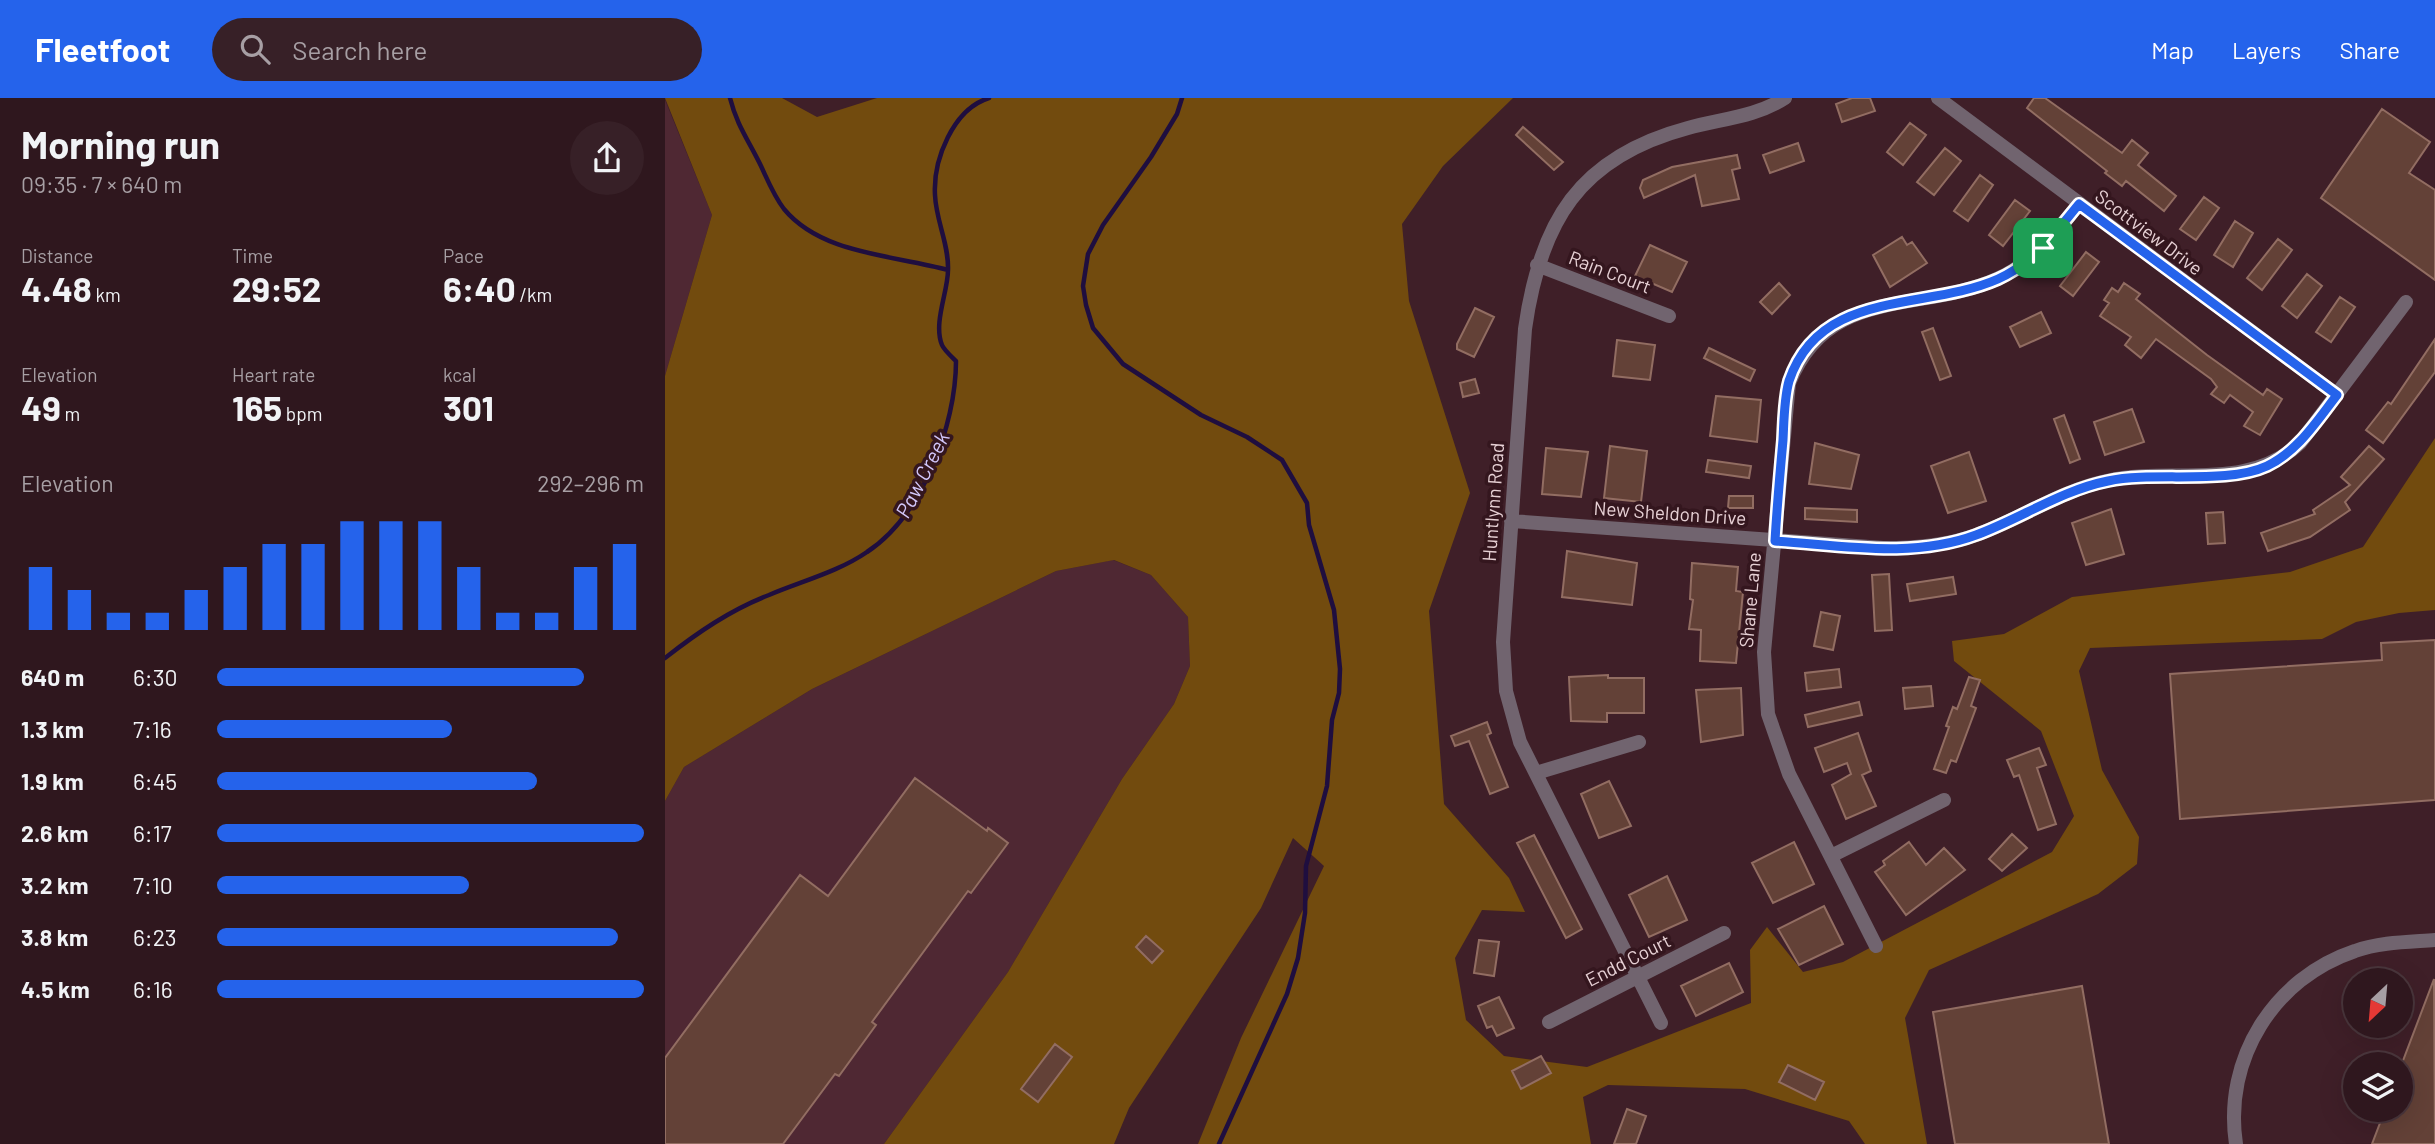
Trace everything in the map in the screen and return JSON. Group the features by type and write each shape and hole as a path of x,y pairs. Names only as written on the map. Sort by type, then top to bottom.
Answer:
{"street":[{"name":"Huntlynn Road","path":"1661,1023 1536,773 1512,717 1503,666 1525,329 1537,265 1559,215 1573,195 1609,163 1655,138 1749,113 1785,98"},
{"name":"Scottview Drive","path":"1938,98 2337,395"},
{"name":"Shane Lane","path":"1876,946 1789,774 1768,714 1765,652 1789,383 1802,354 1827,328 1857,312 1977,287 2000,278 2043,248 2079,204"},
{"name":"Rain Court","path":"1537,265 1669,316"},
{"name":"New Sheldon Drive","path":"1511,521 1883,548 1947,543 1974,536 2106,481 2164,475 2244,473 2263,468 2286,456 2337,395 2406,302"},
{"path":"1536,773 1639,742"},
{"path":"1831,856 1944,800"},
{"name":"Endd Court","path":"1549,1022 1724,933"},
{"path":"2236,1144 2235,1096 2239,1070 2261,1022 2277,1002 2322,966 2356,950 2435,940"}],"shaded area":[{"path":"665,98 782,98 817,117 877,98 1513,98 1443,166 1402,224 1409,301 1470,493 1429,611 1444,804 1509,878 1525,912 1482,910 1455,958 1466,1020 1504,1056 1587,1067 1751,1003 1750,950 1767,927 1803,972 1843,962 2052,852 2074,816 2041,731 1954,661 1952,641 2004,634 2072,597 2290,572 2363,547 2435,438 2435,610 2399,613 2356,622 2322,639 2090,648 2079,671 2102,770 2139,837 2137,864 2098,894 1929,970 1905,1018 1927,1144 1865,1144 1849,1121 1745,1089 1608,1085 1583,1097 1591,1144 1198,1144 1241,1038 1324,866 1293,838 1261,908 1129,1108 1114,1144 884,1144 1008,972 1122,779 1174,704 1190,666 1188,617 1151,575 1114,560 1056,571 812,689 684,767 665,801 665,376 712,215"},
{"path":"665,100 712,215 665,376"},
{"path":"1113,560 1151,575 1188,617 1190,666 1174,704 1122,779 1008,972 884,1144 665,1144 665,801 684,767 812,689 1056,571"}],"building":[{"path":"1852,98 1870,98 1875,111 1842,122 1836,104"},
{"path":"2034,98 2045,98 2122,153 2132,140 2148,153 2138,165 2176,196 2164,211 2126,181 2122,186 2027,108"},
{"path":"2382,109 2430,142 2409,173 2435,190 2435,280 2321,198"},
{"path":"1910,123 1926,135 1903,165 1887,152"},
{"path":"1523,127 1563,162 1554,170 1516,135"},
{"path":"1798,143 1804,161 1770,173 1763,155"},
{"path":"1945,148 1961,161 1934,195 1917,182"},
{"path":"1737,155 1740,168 1732,170 1739,199 1702,206 1695,175 1644,198 1640,188 1643,180 1672,167"},
{"path":"1980,175 1993,185 1968,221 1954,211"},
{"path":"2204,197 2219,208 2196,240 2180,229"},
{"path":"2015,200 2030,211 2003,246 1989,235"},
{"path":"2235,221 2253,233 2233,267 2214,255"},
{"path":"1902,237 1907,245 1912,242 1927,263 1890,287 1873,255"},
{"path":"2278,239 2292,250 2262,290 2247,278"},
{"path":"1650,245 1687,262 1672,292 1635,276"},
{"path":"2086,252 2099,262 2073,296 2060,286"},
{"path":"2307,274 2322,286 2297,318 2282,306"},
{"path":"1779,283 1790,295 1772,314 1760,302"},
{"path":"2124,283 2140,294 2136,299 2207,355 2263,395 2267,389 2282,399 2260,435 2244,426 2253,412 2230,395 2224,403 2211,394 2217,387 2211,379 2156,339 2141,358 2125,345 2131,337 2100,316 2109,303 2104,300 2112,288 2118,292"},
{"path":"2340,297 2355,307 2331,342 2316,332"},
{"path":"1475,308 1494,317 1474,357 1457,349 1457,344"},
{"path":"2041,312 2051,333 2020,347 2010,327"},
{"path":"1933,328 1951,376 1940,380 1922,332"},
{"path":"2435,339 2435,372 2383,443 2366,430 2388,402 2391,404"},
{"path":"1617,340 1655,345 1650,380 1613,376"},
{"path":"1709,348 1755,370 1750,381 1704,358"},
{"path":"1475,379 1479,393 1463,397 1460,383"},
{"path":"1716,396 1761,400 1757,442 1710,436"},
{"path":"2132,409 2144,442 2105,455 2094,422"},
{"path":"2064,415 2080,459 2070,463 2054,419"},
{"path":"1815,443 1859,455 1851,489 1809,484"},
{"path":"1610,446 1647,451 1641,502 1604,498"},
{"path":"2369,446 2384,459 2345,502 2350,510 2310,537 2268,551 2261,533 2315,514 2313,510 2350,485 2341,477"},
{"path":"1546,448 1588,452 1581,497 1542,494"},
{"path":"1969,452 1986,501 1948,513 1931,466"},
{"path":"1708,460 1751,466 1749,478 1706,472"},
{"path":"1729,496 1753,496 1753,508 1728,508"},
{"path":"1805,508 1857,510 1857,522 1805,519"},
{"path":"2111,509 2124,554 2086,565 2072,523"},
{"path":"2223,512 2225,543 2208,544 2206,513"},
{"path":"1567,551 1637,563 1632,605 1562,597"},
{"path":"1692,563 1738,567 1736,591 1743,592 1736,663 1700,661 1701,630 1689,629 1693,600 1690,599"},
{"path":"1889,574 1892,630 1875,631 1872,575"},
{"path":"1953,577 1956,594 1910,601 1907,584"},
{"path":"1821,612 1840,616 1833,650 1814,646"},
{"path":"2435,640 2435,800 2180,819 2170,674 2382,660 2381,643"},
{"path":"1839,669 1841,687 1807,691 1805,673"},
{"path":"1608,675 1608,678 1644,678 1644,713 1607,713 1607,722 1571,721 1569,677"},
{"path":"1969,677 1980,680 1971,706 1976,708 1956,762 1951,760 1946,773 1934,769 1953,707 1957,709"},
{"path":"1931,686 1933,706 1905,709 1903,688"},
{"path":"1741,688 1743,735 1701,742 1696,690"},
{"path":"1859,702 1862,715 1808,727 1805,715"},
{"path":"1487,722 1491,733 1487,735 1508,787 1490,794 1469,741 1455,746 1451,736"},
{"path":"1858,733 1871,771 1862,775 1876,806 1846,819 1832,785 1851,774 1847,763 1824,772 1815,748"},
{"path":"2039,748 2046,765 2037,768 2056,824 2038,830 2019,775 2014,777 2007,760"},
{"path":"915,778 987,831 988,828 1008,843 971,893 968,891 872,1022 876,1025 839,1076 835,1074 783,1144 665,1144 665,1058 800,875 828,896"},
{"path":"1609,781 1631,826 1599,838 1581,794"},
{"path":"2012,834 2027,848 2002,871 1989,859"},
{"path":"1534,835 1582,929 1566,938 1517,843"},
{"path":"1794,842 1814,884 1773,903 1752,863"},
{"path":"1909,842 1926,865 1944,848 1965,870 1906,915 1875,872 1885,865 1883,861"},
{"path":"1667,876 1687,920 1649,937 1629,895"},
{"path":"1824,906 1843,944 1799,965 1778,929"},
{"path":"1146,936 1163,951 1152,963 1136,947"},
{"path":"1479,940 1499,942 1494,976 1474,973"},
{"path":"1729,963 1743,992 1696,1016 1681,986"},
{"path":"2434,979 2435,1144 2372,1144 2380,1122 2413,1122 2413,1052 2406,1052"},
{"path":"2082,986 2109,1144 1955,1144 1933,1012"},
{"path":"1499,997 1514,1028 1497,1036 1492,1026 1487,1028 1478,1006"},
{"path":"1055,1044 1072,1057 1038,1102 1021,1089"},
{"path":"1541,1056 1551,1073 1521,1089 1512,1071"},
{"path":"1788,1065 1824,1082 1815,1100 1779,1082"},
{"path":"1627,1109 1646,1116 1636,1144 1614,1144"}],"waterway":[{"path":"730,98 740,125 774,194 784,209 800,224 839,245 948,270"},
{"name":"Paw Creek","path":"665,658 727,615 769,595 832,571 867,552 887,536 919,493 932,467 950,413 956,361 943,347 940,336 940,317 948,270 947,251 936,205 935,181 942,152 956,124 976,104 989,98"},
{"path":"1182,98 1177,114 1151,157 1103,225 1088,254 1083,286 1086,305 1093,328 1123,364 1201,415 1247,437 1282,460 1307,503 1309,525 1334,610 1340,669 1339,693 1332,720 1327,786 1306,866 1305,913 1298,958 1287,994 1219,1144"}],"route":[{"path":"2079,204 2337,395 2300,443 2286,456 2263,468 2244,473 2164,475 2106,481 1974,536 1914,548 1775,541 1789,383 1802,354 1814,340 1827,328 1857,312 1977,287 2000,278 2027,262 2043,248 2079,204"}]}
